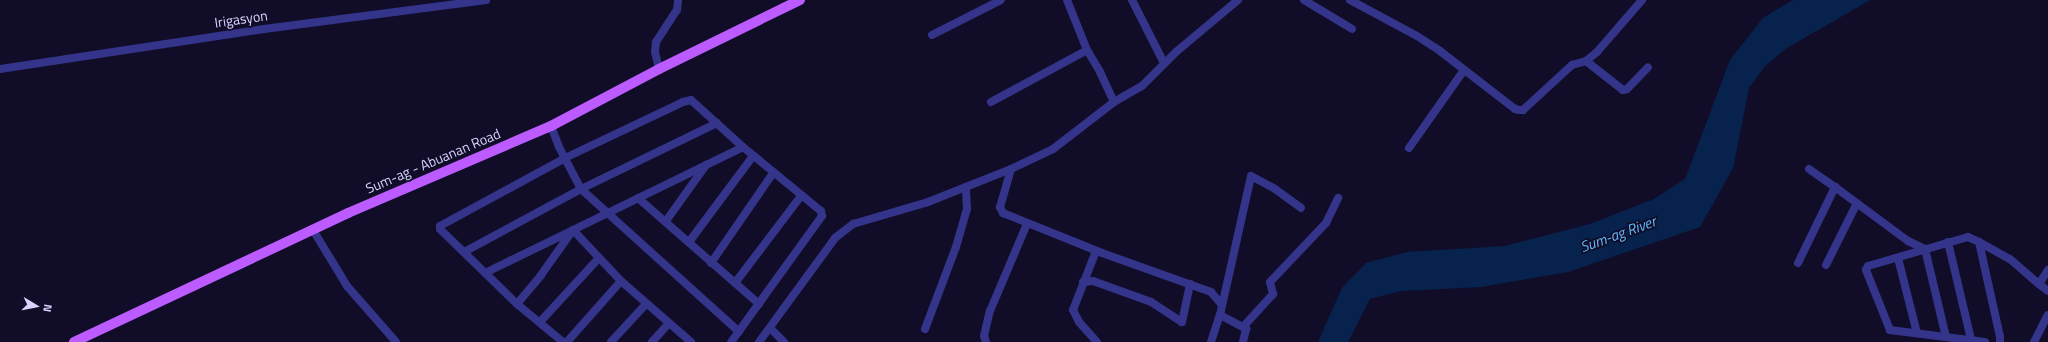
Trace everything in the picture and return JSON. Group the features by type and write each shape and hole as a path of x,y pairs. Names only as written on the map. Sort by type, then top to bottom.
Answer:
{"main road":[{"name":"Sum-ag - Abuanan Road","path":"74,342 313,230 348,212 551,126 659,69 800,0"}],"street":[{"name":"Irigasyon","path":"0,69 257,30 486,0"},
{"path":"659,69 655,52 656,42 677,10 678,0"},
{"path":"932,34 1001,0"},
{"path":"1067,0 1087,50 1100,72 1114,102"},
{"path":"1132,0 1164,63"},
{"path":"759,342 835,238 853,224 921,204 966,188 1053,149 1114,102 1142,86 1164,63 1205,26 1238,0"},
{"path":"1304,0 1352,29"},
{"path":"1350,0 1417,36 1515,109 1519,110 1523,110 1572,64 1586,61 1597,52 1642,0"},
{"path":"991,102 1087,50"},
{"path":"1586,61 1623,90 1627,89 1648,67"},
{"path":"1409,148 1464,70"},
{"path":"563,342 518,304 440,229 440,226 565,158 683,102 691,100 743,147 821,211 822,216 731,342"},
{"path":"464,252 581,189 717,123"},
{"path":"551,126 581,189 605,213 739,332"},
{"path":"485,272 743,147"},
{"path":"689,242 754,156"},
{"path":"666,221 707,164"},
{"path":"1011,169 1000,210 1003,213 1096,251 1211,292 1221,304"},
{"path":"1809,169 1908,241 1925,250 1946,337"},
{"path":"711,263 774,173"},
{"path":"1211,342 1220,315 1221,304 1251,176 1301,208"},
{"path":"1798,263 1835,187"},
{"path":"925,328 956,247 967,209 966,188"},
{"path":"735,283 801,196"},
{"path":"638,198 759,304"},
{"path":"1243,326 1273,294 1270,282 1326,223 1338,198"},
{"path":"1826,266 1857,203"},
{"path":"986,342 984,336 990,311 1027,224"},
{"path":"313,230 346,286 396,342"},
{"path":"573,230 598,259 621,281 668,324 691,342"},
{"path":"518,304 573,230"},
{"path":"1985,342 1892,330 1888,328 1866,270 1868,266 1968,237 2010,259 2048,291"},
{"path":"1948,242 1971,339"},
{"path":"1979,242 2000,342"},
{"path":"1096,251 1074,302 1073,313 1097,342"},
{"path":"1898,258 1917,333"},
{"path":"540,322 598,259"},
{"path":"2039,284 2048,270"},
{"path":"567,342 621,281"},
{"path":"1083,282 1093,281 1151,302 1182,322 1190,284"},
{"path":"611,342 646,304"},
{"path":"2034,342 2048,314"},
{"path":"1220,315 1243,326 1246,330 1243,342"},
{"path":"652,342 668,324"},
{"path":"770,328 784,342"}],"water":[{"name":"Sum-ag River","path":"1793,0 1870,0 1787,48 1765,66 1749,88 1733,168 1700,227 1568,272 1481,287 1401,291 1370,299 1348,342 1318,342 1342,288 1366,263 1407,252 1505,246 1590,224 1654,199 1685,179 1730,60 1763,18"}]}
